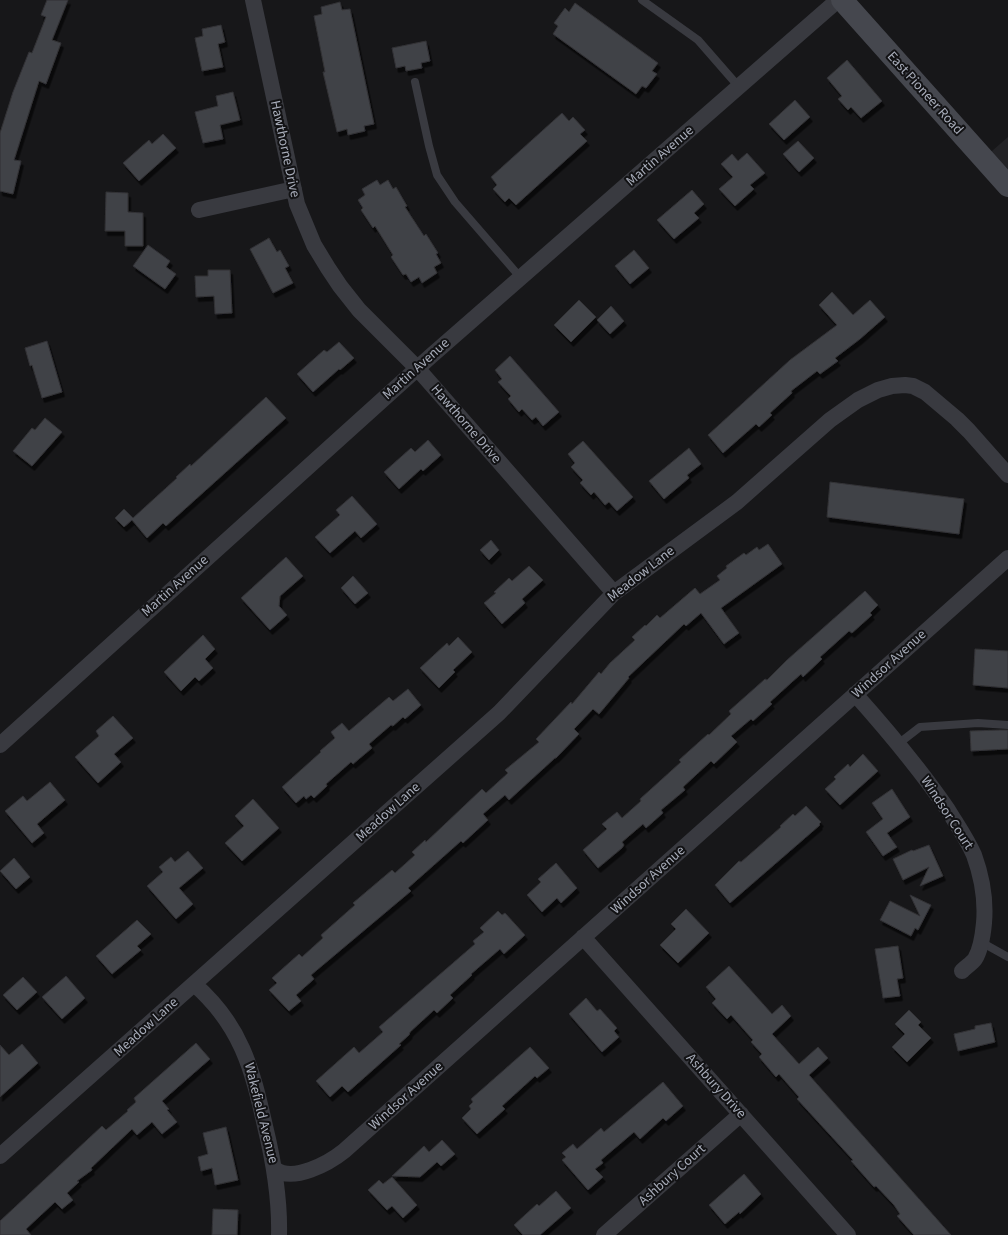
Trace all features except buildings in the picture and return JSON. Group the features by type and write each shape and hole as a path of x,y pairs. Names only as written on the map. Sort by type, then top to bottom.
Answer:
{"main road":[{"name":"East Pioneer Road","path":"842,0 1008,186"}],"street":[{"name":"Hawthorne Drive","path":"253,0 297,204 314,244 340,286 359,310 416,368 614,593"},
{"name":"Martin Avenue","path":"0,745 416,368 838,0"},
{"path":"199,210 294,190"},
{"name":"Meadow Lane","path":"0,1156 499,713 614,593 737,502 830,420 858,400 878,390 905,384 925,392 969,431 1008,475"},
{"name":"Windsor Avenue","path":"275,1169 280,1173 303,1172 321,1166 337,1157 1008,558"},
{"name":"Windsor Court","path":"855,694 898,744 940,799 964,835 973,854 980,874 984,900 984,916 981,942 976,958 962,972"},
{"name":"Ashbury Drive","path":"583,937 848,1235"},
{"name":"Wakefield Avenue","path":"194,984 211,1001 230,1025 246,1057 256,1084 275,1169 279,1206 279,1235"},
{"name":"Ashbury Court","path":"604,1235 740,1114"}],"lane":[{"path":"642,0 698,40 739,87"},
{"path":"415,82 437,175 455,202 520,278"},
{"path":"898,744 920,727 978,724 1008,725"},
{"path":"981,942 1008,957"}],"shaded area":[{"path":"1008,137 1008,186 984,158"}]}
